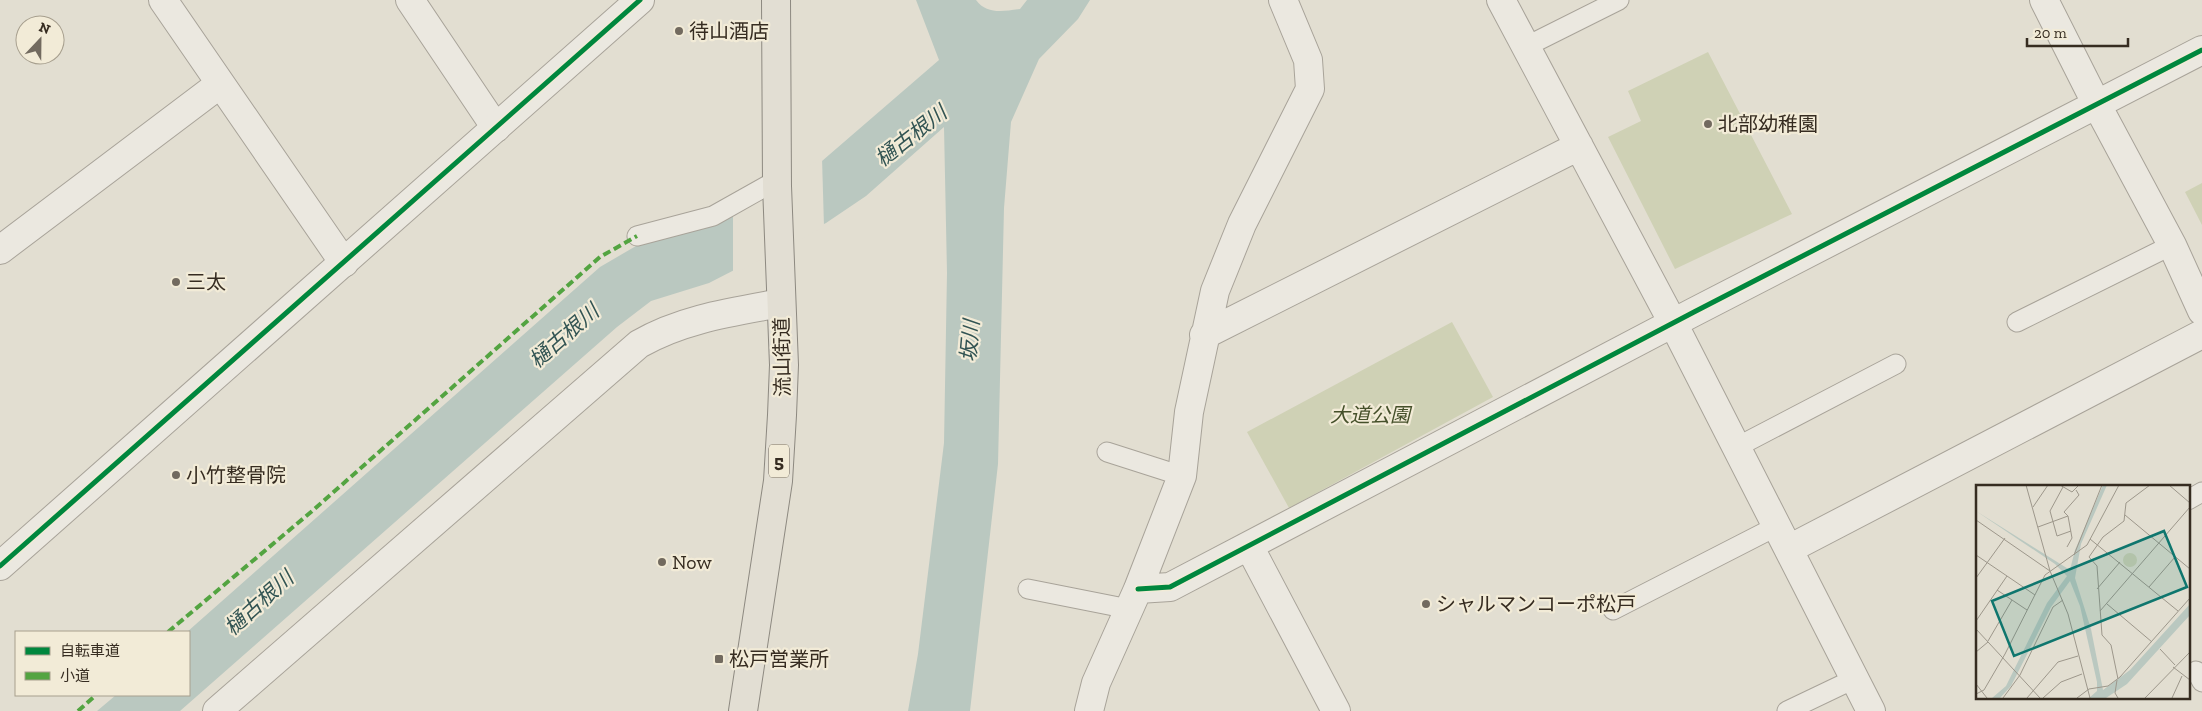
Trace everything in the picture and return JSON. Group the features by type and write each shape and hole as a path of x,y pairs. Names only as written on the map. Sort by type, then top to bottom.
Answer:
{"main road":[{"name":"流山街道","path":"743,711 778,481 784,365 777,183 776,0"}],"street":[{"path":"163,0 344,263"},
{"path":"410,0 496,128"},
{"path":"0,566 640,0"},
{"path":"1089,711 1096,683 1134,599 1182,476 1189,412 1215,291 1242,224 1310,89 1308,60 1283,0"},
{"path":"1501,0 1673,323 1871,711"},
{"path":"2044,0 2097,105 2172,244 2202,311"},
{"path":"1134,599 1170,587 1673,323 2202,50"},
{"path":"0,250 220,84"},
{"path":"1204,336 1579,146"},
{"path":"217,711 638,344 661,331 716,315 781,303"},
{"path":"1789,549 2202,334"},
{"path":"1249,546 1336,711"}],"lane":[{"path":"1527,46 1620,0"},
{"path":"637,236 713,216 777,183"},
{"path":"2017,322 2172,244"},
{"path":"1736,448 1896,364"},
{"path":"1107,452 1182,476"},
{"path":"2190,499 2202,492"},
{"path":"1613,610 1777,526"},
{"path":"1028,589 1134,599"},
{"path":"1787,711 1854,679"}],"green space":[{"path":"1708,52 1792,214 1675,269 1608,137 1641,121 1628,91"},
{"path":"2202,183 2202,225 2185,192"},
{"name":"大道公園","path":"1452,322 1493,397 1289,508 1247,432"}],"water":[{"path":"916,0 976,0 985,8 1002,11 1020,9 1027,0 1090,0 1078,19 1039,59 1011,122 1004,208 998,464 970,711 908,711 918,654 944,443 947,273 944,127 866,196 826,223 709,283 651,301 617,327 180,711 97,711 115,696 190,696 190,631 188,631 600,267 636,246 718,223 822,161 939,60"}],"pier":[{"path":"822,158 824,227 733,274 733,211"}],"marked path":[{"path":"169,631 311,512 600,257 637,236"},
{"path":"78,711 95,696"}],"cycle path":[{"path":"0,566 640,0"},
{"path":"1138,589 1170,587 1694,312 2202,50"}],"place":[{"name":"待山酒店","path":"679,31"},
{"name":"北部幼稚園","path":"1708,124"},
{"name":"三太","path":"176,282"},
{"name":"小竹整骨院","path":"176,475"},
{"name":"Now","path":"662,562"},
{"name":"シャルマンコーポ松戸","path":"1426,604"},
{"name":"松戸営業所","path":"719,659"}],"water label":[{"name":"樋古根川","path":"911,136"},
{"name":"樋古根川","path":"564,336"},
{"name":"坂川","path":"970,341"},
{"name":"樋古根川","path":"259,603"}]}
